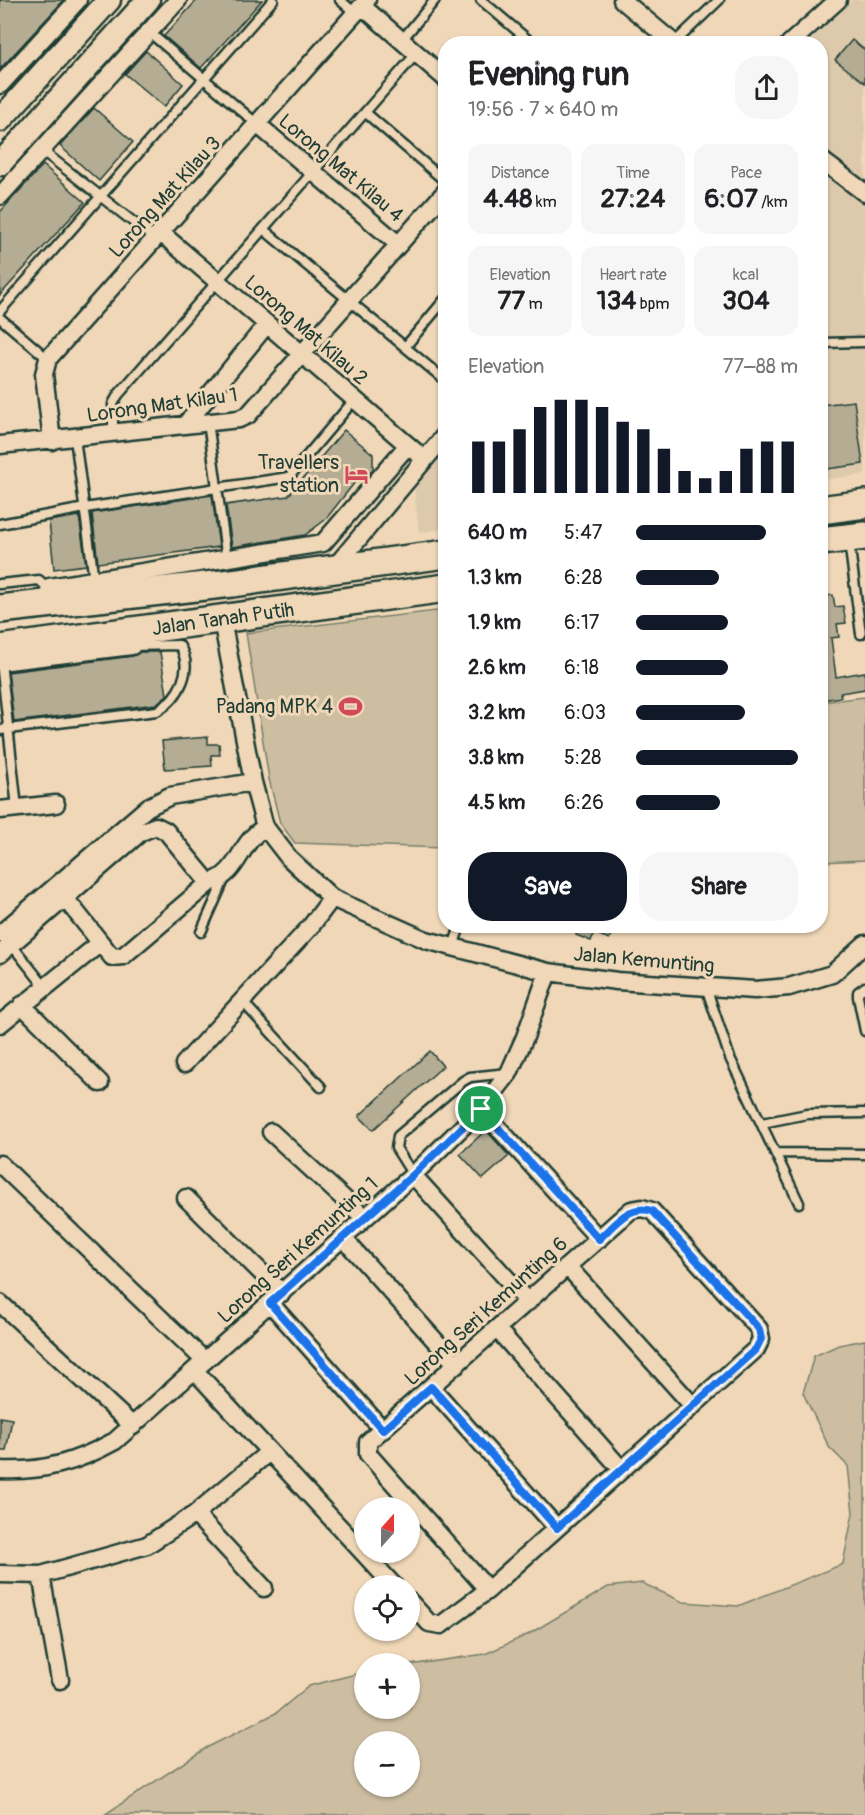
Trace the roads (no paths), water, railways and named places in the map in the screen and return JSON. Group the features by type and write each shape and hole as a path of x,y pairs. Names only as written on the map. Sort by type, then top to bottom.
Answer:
{"highway":[{"path":"828,509 865,504"},
{"path":"828,540 857,537"},
{"name":"Jalan Tanah Putih","path":"0,609 51,595 230,572 334,567 438,555"},
{"name":"Jalan Tanah Putih","path":"0,658 131,639 222,620 438,589"}],"main road":[{"path":"0,120 109,0"},
{"path":"0,164 31,144 148,0"}],"street":[{"path":"0,85 78,0"},
{"path":"0,196 31,144 149,32 178,0"},
{"path":"622,0 666,36"},
{"path":"798,36 838,0"},
{"path":"361,6 438,72"},
{"name":"Lorong Mat Kilau 3","path":"48,359 361,6"},
{"name":"Lorong Mat Kilau 4","path":"257,124 398,244"},
{"path":"828,165 865,193"},
{"name":"Lorong Mat Kilau 1","path":"0,445 239,419 248,415 438,200"},
{"name":"Lorong Mat Kilau 2","path":"158,236 216,280 424,459"},
{"path":"185,425 267,324"},
{"path":"48,359 44,374 52,441"},
{"path":"334,567 438,443"},
{"path":"51,595 94,581 230,572 325,542 408,445"},
{"name":"Jalan Kemunting","path":"222,620 253,782 265,827 289,858 332,898 377,920 453,947 548,972 617,981 755,990 813,982 832,974 865,946"},
{"path":"4,944 148,807 170,796 253,782"},
{"path":"8,809 56,804"},
{"path":"4,944 65,898 141,832 156,826 166,831 217,881"},
{"path":"65,898 99,944 112,957 123,956 217,881 252,835 265,827"},
{"path":"184,1064 311,926 332,898"},
{"path":"0,1024 99,944"},
{"name":"Lorong Seri Kemunting 1","path":"0,1470 43,1470 69,1463 115,1441 413,1175 481,1109 509,1073 525,1037 548,972"},
{"path":"22,1005 100,1083"},
{"path":"481,1109 599,1239"},
{"path":"271,1132 365,1218"},
{"path":"0,1164 200,1366 269,1452 384,1575"},
{"path":"413,1175 528,1302"},
{"path":"186,1198 276,1298 383,1430"},
{"name":"Lorong Seri Kemunting 6","path":"488,1590 368,1454 368,1442 631,1210 642,1208 652,1211 759,1329 761,1339 756,1349 693,1406"},
{"path":"343,1238 457,1365"},
{"path":"420,1613 429,1623 441,1625 488,1590 693,1406 567,1267"},
{"path":"0,1304 133,1426"},
{"path":"496,1329 622,1470"},
{"path":"431,1387 557,1528"},
{"path":"0,1574 41,1575 147,1545 195,1514 269,1452"},
{"path":"195,1514 264,1588"},
{"path":"41,1575 60,1680"}],"lane":[{"path":"0,311 273,0"},
{"path":"340,0 361,6"},
{"path":"401,40 435,0"},
{"path":"481,0 524,36"},
{"path":"681,36 719,0"},
{"path":"149,32 257,124"},
{"path":"114,434 112,404 118,394 416,54"},
{"path":"366,113 438,175"},
{"path":"31,144 158,236"},
{"path":"263,230 438,374"},
{"path":"405,347 438,308"},
{"path":"0,318 48,359"},
{"path":"828,343 865,342"},
{"path":"0,524 217,486 289,477 355,399"},
{"path":"208,422 230,572"},
{"path":"75,438 94,581"},
{"path":"857,537 861,634"},
{"path":"0,585 39,580 51,595"},
{"path":"4,730 157,711 167,705 186,674 187,657 179,645 131,639"},
{"path":"0,658 8,809"},
{"path":"201,932 217,881"},
{"path":"453,947 458,933"},
{"path":"4,944 45,987"},
{"path":"706,987 730,1058 799,1203"},
{"path":"865,987 858,994 865,1031"},
{"path":"242,1001 321,1087"},
{"path":"413,1175 396,1148 398,1136 470,1077 509,1073"},
{"path":"762,1123 807,1114 865,1113"},
{"path":"777,1153 865,1154"}],"place":[{"name":"Travellers station","path":"357,474"},
{"name":"Padang MPK 4","path":"351,706"}]}
